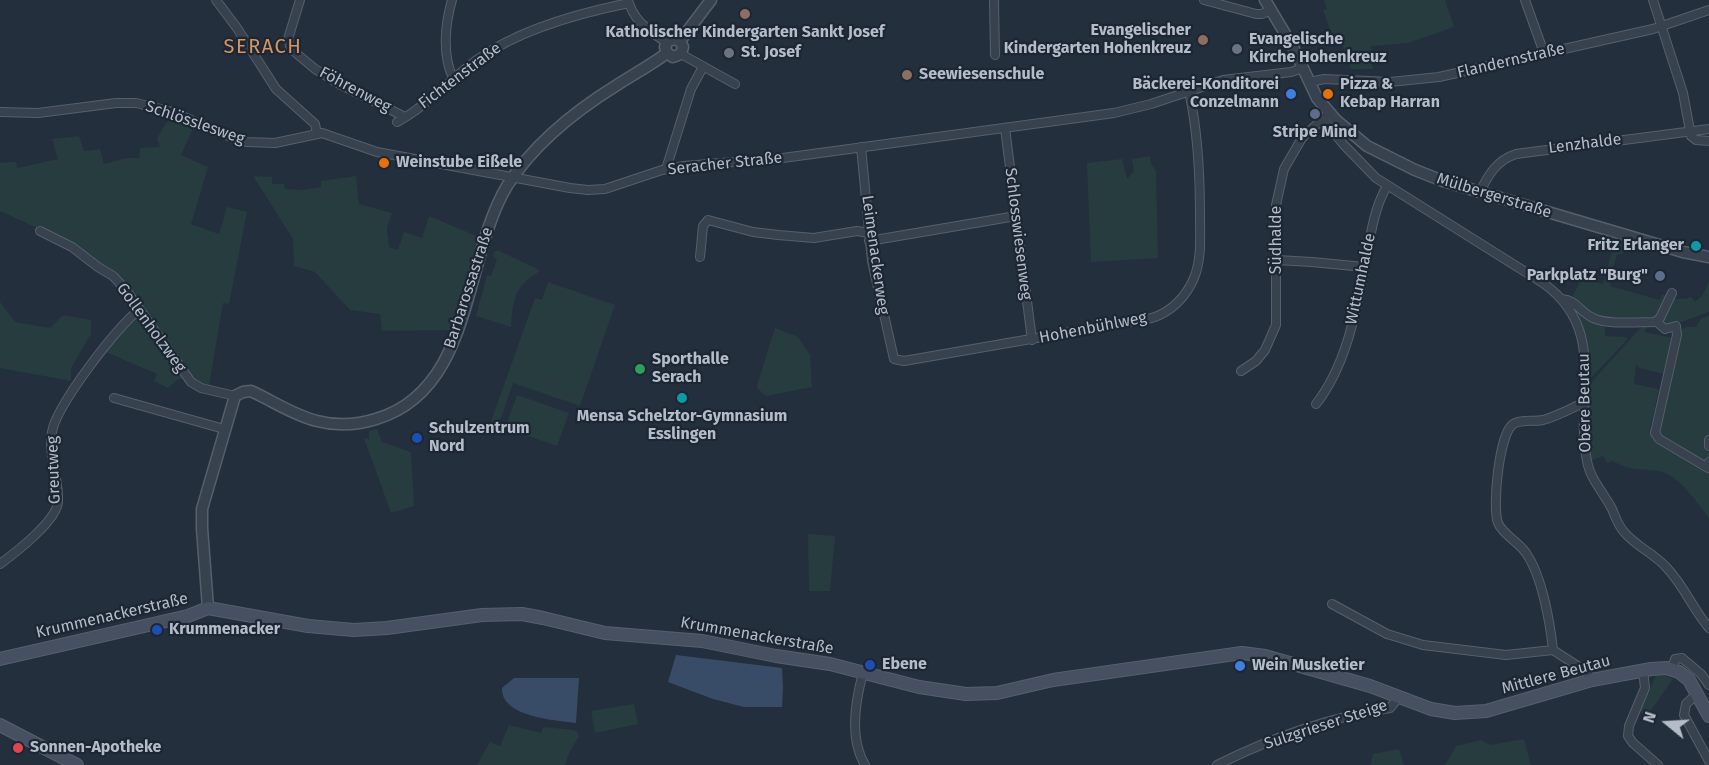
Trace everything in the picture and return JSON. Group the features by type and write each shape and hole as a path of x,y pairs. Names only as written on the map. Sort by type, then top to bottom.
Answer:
{"main road":[{"name":"Krummenackerstraße","path":"0,659 188,616 208,608 316,627 354,630 387,628 482,615 522,614 605,633 702,641 768,655 830,664 949,692 990,694 1053,680 1242,653 1265,656 1370,686 1399,697"},
{"name":"Mittlere Beutau","path":"1399,697 1438,711 1481,712 1592,680 1663,667 1672,669"},
{"path":"1672,669 1686,677 1702,694 1709,716"},
{"path":"0,725 77,765"}],"street":[{"path":"216,0 276,89 315,124 317,133"},
{"name":"Föhrenweg","path":"300,0 288,39 291,49 341,85 401,119"},
{"path":"452,0 446,43 448,66 453,78"},
{"path":"681,54 683,47 680,41 711,0"},
{"path":"994,0 995,55"},
{"path":"1204,0 1256,14 1262,14 1268,5"},
{"path":"1526,0 1544,53"},
{"path":"1653,0 1683,93 1690,131 1694,140 1709,141"},
{"path":"628,1 641,24 667,48 673,57 681,54"},
{"name":"Fichtenstraße","path":"401,119 492,49 520,35 548,25 628,1"},
{"name":"Mülbergerstraße","path":"1268,5 1303,68 1326,116 1376,150 1425,174 1480,192 1683,252 1708,254"},
{"name":"Flandernstraße","path":"1310,82 1324,79 1396,82 1433,78 1661,26 1709,10"},
{"name":"Barbarossastraße","path":"235,396 241,392 251,392 300,416 334,424 373,420 387,416 409,403 432,380 451,348 484,240 513,177 539,146 568,119 667,48 672,39 680,41"},
{"path":"681,54 735,84"},
{"path":"666,169 691,89 703,67"},
{"name":"Seracher Straße","path":"317,133 327,134 370,150 576,189 600,190 666,169 783,158 1125,111 1232,78 1303,68"},
{"name":"Hohenbühlweg","path":"897,361 1032,340 1156,316 1176,304 1188,291 1197,269 1200,228 1196,133 1189,91"},
{"name":"Schlösslesweg","path":"0,112 38,113 116,103 136,103 173,112 247,142 280,142 317,133"},
{"name":"Obere Beutau","path":"1326,116 1326,125 1360,164 1387,186 1543,283 1562,299 1582,337 1586,370 1585,444 1591,475 1624,533 1667,568 1708,627"},
{"name":"Südhalde","path":"1241,371 1260,357 1274,334 1277,313 1276,205 1284,169 1302,138 1326,116"},
{"name":"Schlosswiesenweg","path":"1005,128 1032,340"},
{"name":"Lenzhalde","path":"1480,192 1492,171 1506,158 1516,153 1709,129"},
{"name":"Leimenackerweg","path":"861,147 869,237 891,353 897,361"},
{"name":"Wittumhalde","path":"1316,405 1354,321 1377,205 1387,186"},
{"path":"700,257 702,226 711,220 760,233 809,238 857,231 869,237 1016,216"},
{"name":"Gollenholzweg","path":"40,231 75,249 112,275 126,290 191,382 201,388 235,396"},
{"path":"1277,260 1365,267"},
{"path":"1657,322 1672,293"},
{"path":"1562,299 1573,301 1597,320 1657,322 1665,329 1676,327 1677,338 1655,433 1659,439 1708,468 1709,462"},
{"name":"Greutweg","path":"0,564 22,547 55,512 58,500 51,436 56,418 64,402 88,370 120,329 140,309"},
{"path":"208,608 202,513 235,396"},
{"path":"114,398 224,429"},
{"path":"1553,650 1546,609 1533,566 1520,546 1500,526 1496,513 1496,489 1503,448 1511,426 1516,423 1544,420 1585,402"},
{"path":"1709,440 1709,446"},
{"path":"1332,604 1387,634 1423,645 1506,655 1553,650 1587,672 1592,680"},
{"path":"1672,669 1675,659 1682,658 1701,674 1709,685"},
{"path":"1643,670 1644,692 1629,726 1628,736 1658,765"},
{"path":"863,673 855,734 857,747 865,765"},
{"path":"1702,694 1686,704 1684,712 1709,761"},
{"name":"Sulzgrieser Steige","path":"1217,765 1295,733 1359,713 1390,708 1399,697"}],"green space":[{"path":"1324,0 1445,0 1454,27 1408,43 1371,46 1373,69 1351,69 1340,37 1333,38 1323,10 1327,9"},
{"path":"174,116 194,126 181,155 208,167 191,224 219,234 227,207 247,212 229,304 223,303 209,386 196,382 149,317 85,253 75,245 0,211 0,163 16,162 17,168 58,159 52,139 79,136 84,151 100,149 104,164 127,158 139,158 140,148 160,147 157,138 166,123"},
{"path":"1150,156 1151,164 1156,171 1158,258 1091,262 1087,163 1122,159 1127,179 1134,171 1132,159"},
{"path":"253,176 272,177 272,184 284,184 285,189 302,190 321,187 321,181 356,176 359,204 392,213 387,228 389,247 398,250 404,232 422,238 429,216 479,237 452,330 382,331 380,314 350,310 315,272 294,266 293,239"},
{"path":"1615,240 1629,244 1626,252 1617,255 1610,286 1660,300 1662,294 1666,296 1660,312 1655,317 1605,324 1605,336 1626,337 1627,340 1589,380 1570,306 1582,278 1603,284"},
{"path":"495,251 540,270 521,286 514,303 511,327 476,316 487,275 491,276 497,260 493,256"},
{"path":"548,282 615,305 580,406 513,383 498,427 490,424 535,298 542,300"},
{"path":"1709,282 1709,312 1673,325 1663,322 1674,299 1691,297 1695,302 1702,296"},
{"path":"0,302 15,322 50,328 63,315 91,320 91,334 71,368 71,381 0,368"},
{"path":"1709,316 1709,518 1673,477 1658,471 1630,468 1613,461 1607,463 1603,456 1590,461 1587,444 1589,385 1643,325 1646,327 1645,332 1672,338 1664,374 1640,368 1636,364 1634,384 1659,389 1650,429 1658,432 1680,330 1696,327 1701,318"},
{"path":"143,319 184,378 177,380 168,388 154,381 157,374 106,352 131,320"},
{"path":"775,328 798,337 810,355 812,387 766,396 758,389 757,385"},
{"path":"517,395 569,413 557,446 505,428"},
{"path":"377,429 382,442 411,452 414,506 391,513 364,438 369,439 369,431"},
{"path":"808,534 835,536 830,591 809,591"},
{"path":"1656,675 1673,679 1647,716 1640,712"},
{"path":"634,704 638,724 595,733 591,711"},
{"path":"509,725 541,733 543,727 574,730 579,736 565,765 477,765 490,742 500,746"},
{"path":"1524,739 1531,765 1445,765 1456,746 1481,740 1490,745"},
{"path":"1399,749 1404,765 1370,765 1373,754"}],"water":[{"path":"676,655 782,668 782,707 744,707 713,699 668,682"},
{"path":"514,678 579,678 576,723 530,715 510,705 504,698 502,688"}],"place":[{"name":"Katholischer Kindergarten Sankt Josef","path":"745,14"},
{"name":"Evangelischer Kindergarten Hohenkreuz","path":"1203,40"},
{"name":"Evangelische Kirche Hohenkreuz","path":"1237,49"},
{"name":"St. Josef","path":"729,53"},
{"name":"Seewiesenschule","path":"907,75"},
{"name":"Bäckerei-Konditorei Conzelmann","path":"1291,94"},
{"name":"Pizza & Kebap Harran","path":"1328,94"},
{"name":"Stripe Mind","path":"1315,114"},
{"name":"Weinstube Eißele","path":"384,163"},
{"name":"Fritz Erlanger","path":"1696,246"},
{"name":"Parkplatz \"Burg\"","path":"1660,276"},
{"name":"Sporthalle Serach","path":"640,369"},
{"name":"Mensa Schelztor-Gymnasium Esslingen","path":"682,398"},
{"name":"Schulzentrum Nord","path":"417,438"},
{"name":"Krummenacker","path":"157,630"},
{"name":"Ebene","path":"870,665"},
{"name":"Wein Musketier","path":"1240,666"},
{"name":"Sonnen-Apotheke","path":"18,748"}],"district":[{"name":"SERACH","path":"263,47"}]}
